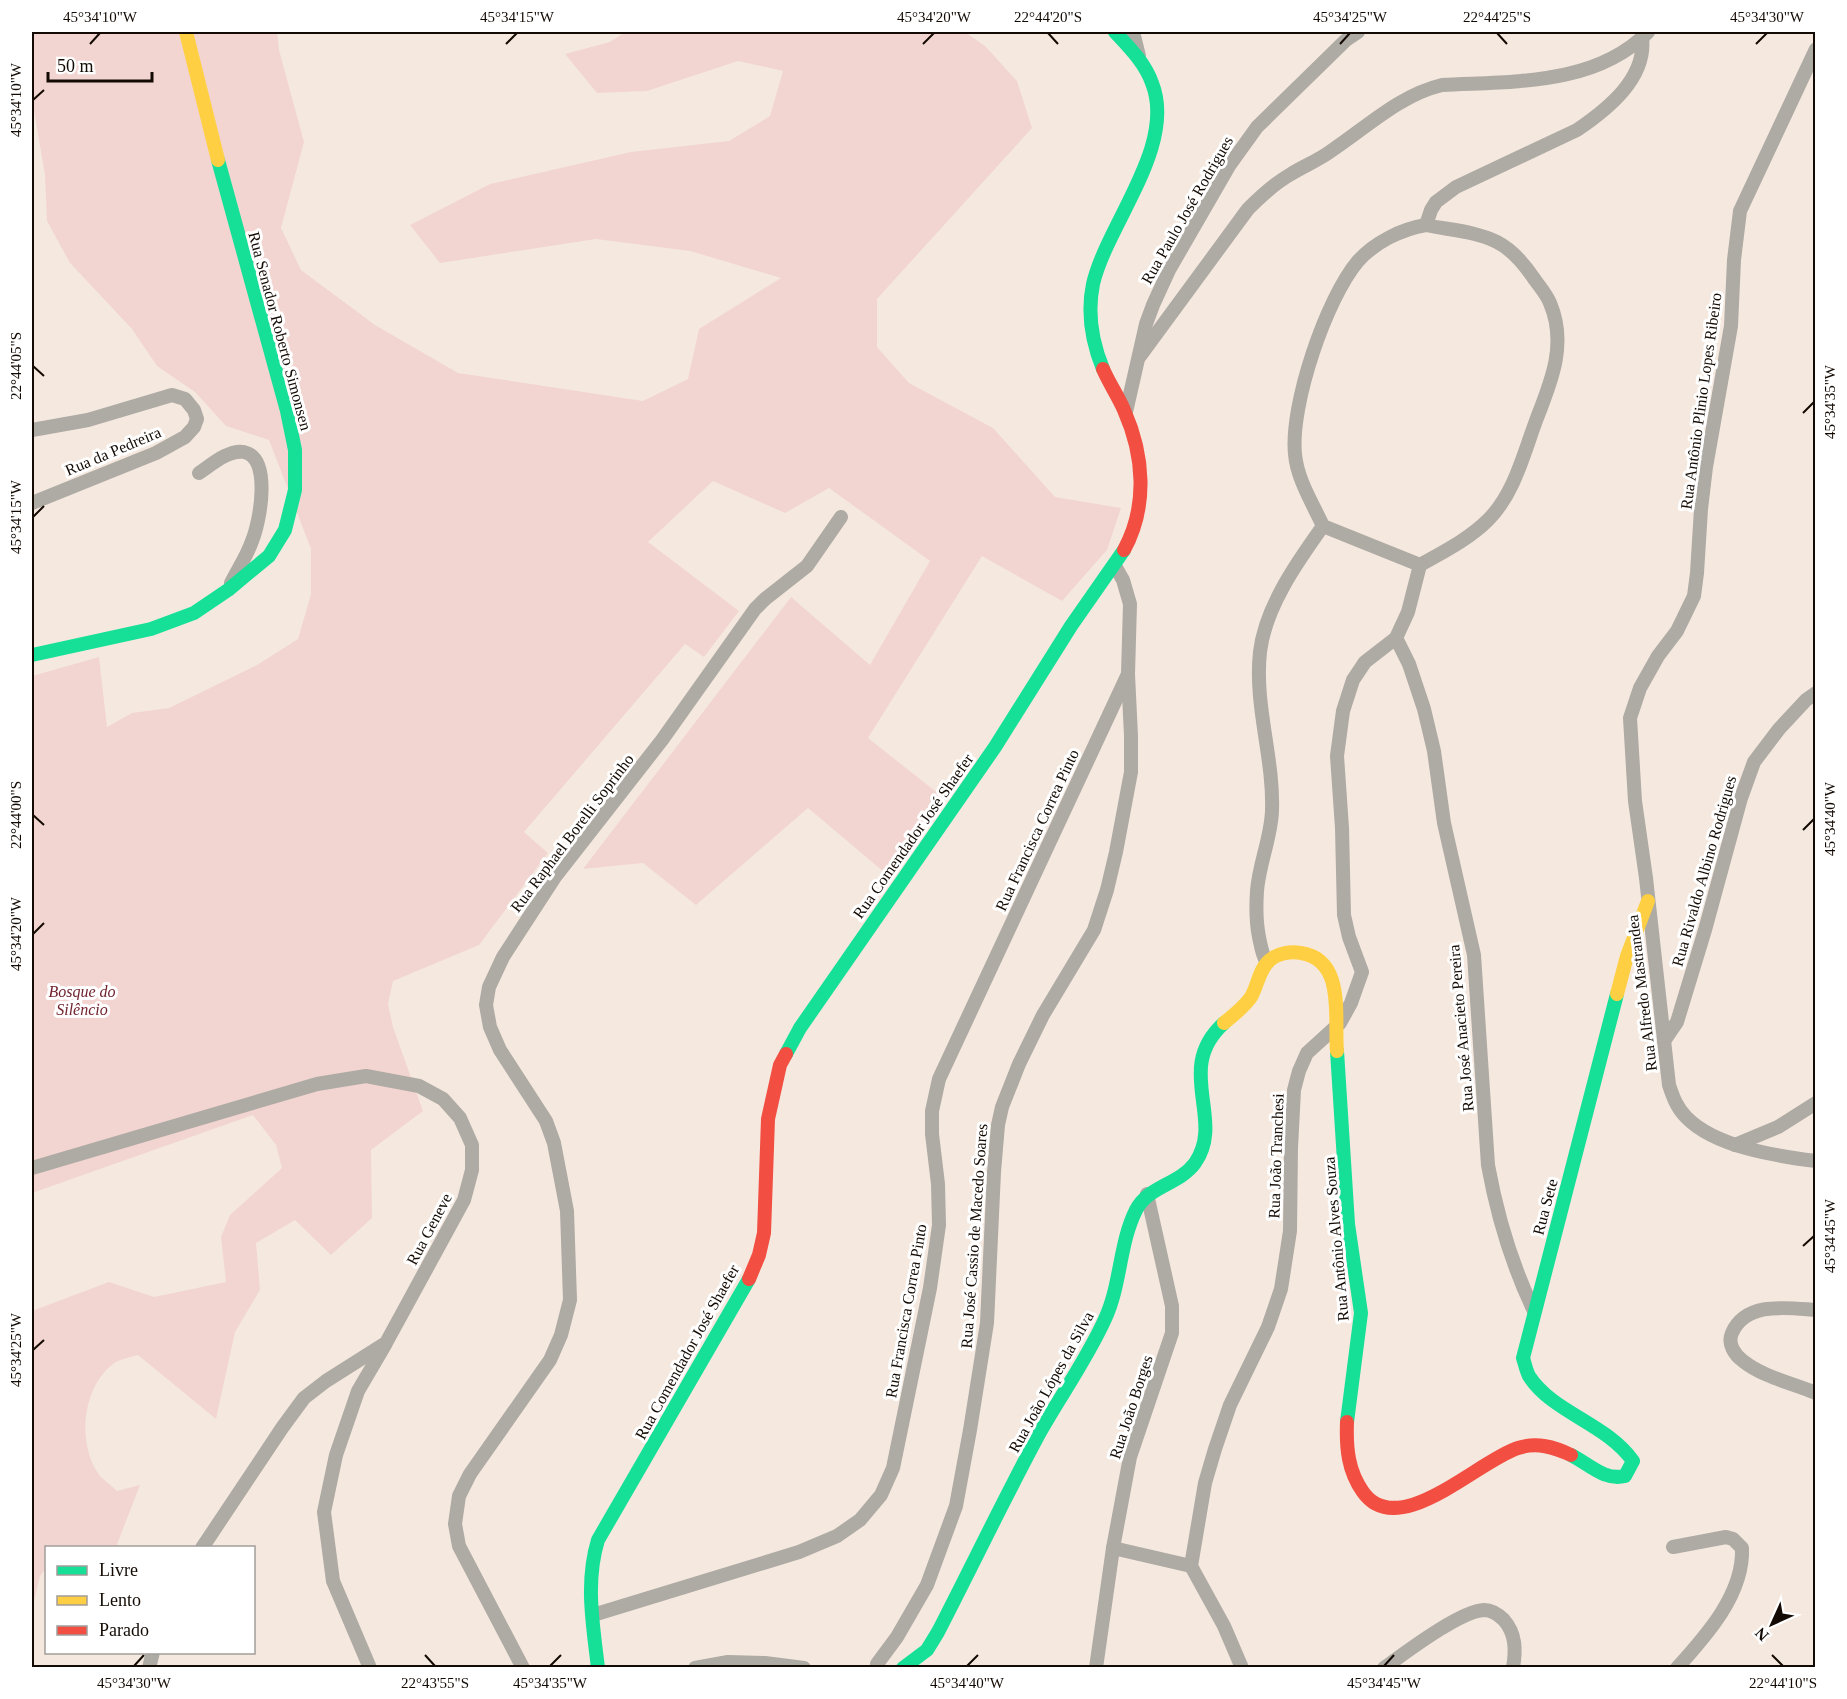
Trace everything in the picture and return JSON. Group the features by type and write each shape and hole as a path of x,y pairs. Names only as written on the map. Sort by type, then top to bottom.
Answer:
{"street":[{"name":"Rua Senador Roberto Simonsen","path":"32,655 151,629 194,613 228,590 269,556 285,530 295,490 295,450 287,411 230,209 186,32"},
{"name":"Rua Comendador José Shaefer","path":"598,1668 591,1569 593,1553 598,1540 749,1278 759,1255 764,1233 768,1119 780,1065 801,1028 995,745 1078,615 1115,566 1135,523 1139,508 1141,481 1135,441 1126,412 1109,382 1100,359 1091,331 1089,315 1094,282 1107,246 1148,165 1155,135 1156,101 1154,87 1139,58 1115,32"},
{"path":"1133,32 1139,58"},
{"name":"Rua Paulo José Rodrigues","path":"1126,412 1146,324 1169,270 1244,144 1257,127 1346,40 1358,32"},
{"path":"1140,356 1256,201 1290,174 1329,152 1402,101 1427,88 1443,85 1546,79 1583,71 1611,58 1645,34"},
{"path":"1426,225 1436,202 1456,187 1577,130 1593,119 1619,96 1634,75 1644,51 1645,34"},
{"name":"Rua Antônio Plinio Lopes Ribeiro","path":"1648,901 1635,801 1630,718 1640,688 1658,656 1677,631 1694,596 1707,457 1731,326 1734,260 1740,210 1815,49"},
{"path":"1426,225 1478,235 1498,242 1510,251 1527,268 1550,302 1559,342 1553,377 1512,486 1501,504 1488,520 1450,549 1420,565 1323,526 1299,473 1295,454 1301,393 1333,299 1358,261 1374,247 1393,236 1426,225"},
{"name":"Rua da Pedreira","path":"32,430 88,420 172,394 185,399 194,410 197,419 194,427 185,436 156,453 32,503"},
{"path":"199,473 224,456 243,451 254,456 260,467 262,484 260,508 253,540 228,590"},
{"name":"Rua Raphael Borelli Soprinho","path":"523,1668 459,1546 455,1524 459,1496 470,1473 550,1360 561,1335 570,1300 567,1211 554,1143 546,1122 500,1050 490,1027 486,1005 489,987 503,957 555,877 662,740 755,609 807,566 841,517"},
{"path":"1147,1194 1180,1179 1199,1154 1206,1133 1200,1075 1202,1054 1207,1041 1248,1001 1266,963 1257,927 1257,890 1269,837 1272,810 1259,683 1260,651 1267,624 1280,594 1302,555 1323,526"},
{"name":"Rua João Tranchesi","path":"1191,1566 1205,1483 1215,1449 1230,1406 1268,1327 1281,1289 1290,1231 1294,1090 1299,1071 1307,1053 1335,1029 1351,1003 1362,972 1349,937 1344,915 1342,828 1337,756 1344,711 1353,680 1365,662 1396,638 1408,612 1420,565"},
{"name":"Rua José Cassio de Macedo Soares","path":"873,1666 897,1637 927,1585 956,1506 987,1323 990,1233 998,1125 1002,1107 1019,1064 1043,1015 1094,930 1107,890 1122,823 1131,772 1128,674 1130,604 1127,591 1115,566"},
{"name":"Rua José Anacieto Pereira","path":"1396,638 1424,709 1434,751 1437,786 1446,834 1474,954 1487,1157 1492,1185 1519,1280 1533,1311"},
{"name":"Rua Francisca Correa Pinto","path":"593,1615 799,1552 837,1536 860,1520 881,1495 893,1468 930,1288 939,1225 932,1111 939,1079 1128,674"},
{"name":"Rua Rivaldo Albino Rodrigues","path":"1664,1041 1677,1022 1706,930 1741,798 1754,762 1779,729 1815,693"},
{"name":"Rua Alfredo Mastrandea","path":"1648,901 1669,1085 1676,1105 1696,1127 1712,1137 1735,1145 1815,1161"},
{"name":"Rua Sete","path":"1625,1476 1633,1461 1629,1454 1615,1440 1545,1393 1532,1381 1524,1367 1523,1358 1533,1311 1627,956 1648,901"},
{"name":"Rua Antônio Alves Souza","path":"1266,963 1282,953 1311,955 1323,962 1332,975 1334,985 1335,1029 1351,1247 1362,1302 1360,1335 1345,1432 1352,1470 1357,1484 1366,1497 1375,1504 1393,1510 1411,1508 1425,1502 1489,1460 1520,1447 1534,1444 1553,1447 1606,1476 1616,1478 1625,1476"},
{"name":"Rua Geneve","path":"32,1168 317,1084 366,1076 419,1086 443,1099 460,1118 472,1145 472,1170 464,1200 386,1343 326,1381 304,1398 203,1546"},
{"path":"1735,1145 1778,1127 1815,1103"},
{"name":"Rua João Borges","path":"1096,1668 1113,1548 1130,1457 1172,1333 1172,1306 1147,1194"},
{"name":"Rua João Lópes da Silva","path":"903,1668 927,1650 938,1632 1037,1438 1102,1327 1115,1297 1132,1216 1147,1194"},
{"path":"1815,1310 1783,1308 1760,1310 1735,1326 1730,1338 1732,1348 1741,1360 1755,1370 1815,1393"},
{"path":"370,1668 333,1581 324,1512 336,1455 358,1391 386,1343"},
{"path":"1673,1547 1726,1537 1733,1539 1742,1548 1738,1579 1717,1618 1677,1668"},
{"path":"1113,1548 1191,1566 1224,1626 1242,1668"},
{"path":"1384,1668 1465,1615 1485,1610 1499,1615 1510,1628 1515,1644 1514,1668"},
{"path":"695,1668 728,1662 804,1668"}],"green space":[{"name":"Bosque do Silêncio","path":"32,32 277,32 279,50 304,142 281,228 301,270 375,325 458,373 643,401 688,379 699,329 781,278 690,251 596,239 440,263 410,225 490,184 631,152 729,141 770,116 783,71 738,61 647,91 597,93 565,54 610,42 625,32 965,32 985,46 1017,81 1032,128 877,299 877,347 909,383 993,428 1055,497 1121,508 1107,550 1062,601 982,556 868,738 944,798 906,841 891,878 808,808 696,905 643,863 583,869 791,597 870,665 930,561 829,488 785,513 713,481 648,542 739,611 704,657 685,644 524,832 548,853 479,945 393,981 388,1004 393,1027 423,1111 371,1150 372,1218 331,1255 295,1220 256,1243 260,1290 235,1332 216,1419 138,1355 116,1362 105,1372 96,1385 86,1416 88,1448 92,1463 100,1476 117,1491 140,1485 116,1546 45,1546 45,1569 40,1576 32,1610 32,1311 109,1282 154,1297 226,1282 221,1237 230,1215 282,1168 276,1145 253,1115 32,1193 32,676 99,657 107,727 132,713 169,708 257,665 298,639 311,594 311,549 269,440 226,426 195,392 157,366 132,329 70,263 47,221 45,175 32,99"}],"traffic: fast":[{"path":"1103,369 1092,327 1090,306 1093,284 1101,261 1148,158 1155,133 1157,107 1152,83 1145,69 1115,32"},
{"path":"32,655 151,629 194,613 228,590 269,556 285,530 295,490 295,450 287,411 218,160"},
{"path":"786,1054 800,1028 995,747 1071,626 1124,550"},
{"path":"1571,1455 1603,1474 1617,1477 1625,1476 1633,1461 1609,1437 1539,1389 1529,1376 1523,1358 1617,994"},
{"path":"903,1668 927,1650 938,1632 1039,1434 1098,1334 1110,1306 1126,1237 1136,1210 1148,1196 1181,1176 1195,1163 1203,1146 1205,1129 1202,1058 1209,1040 1224,1023"},
{"path":"1337,1051 1348,1224 1361,1313 1347,1422"},
{"path":"598,1668 591,1588 598,1540 749,1279"}],"traffic: slow":[{"path":"186,32 218,160"},
{"path":"1617,994 1627,956 1648,901"},
{"path":"1224,1023 1251,997 1261,972 1270,960 1285,953 1301,953 1315,958 1325,967 1331,978 1335,992 1337,1051"}],"traffic: jam":[{"path":"1103,369 1131,427 1139,462 1140,498 1137,516 1124,550"},
{"path":"749,1279 759,1255 764,1233 768,1119 780,1065 786,1054"},
{"path":"1347,1422 1349,1459 1358,1484 1363,1492 1378,1505 1396,1508 1417,1503 1439,1493 1502,1455 1518,1448 1532,1445 1545,1446 1571,1455"}]}
